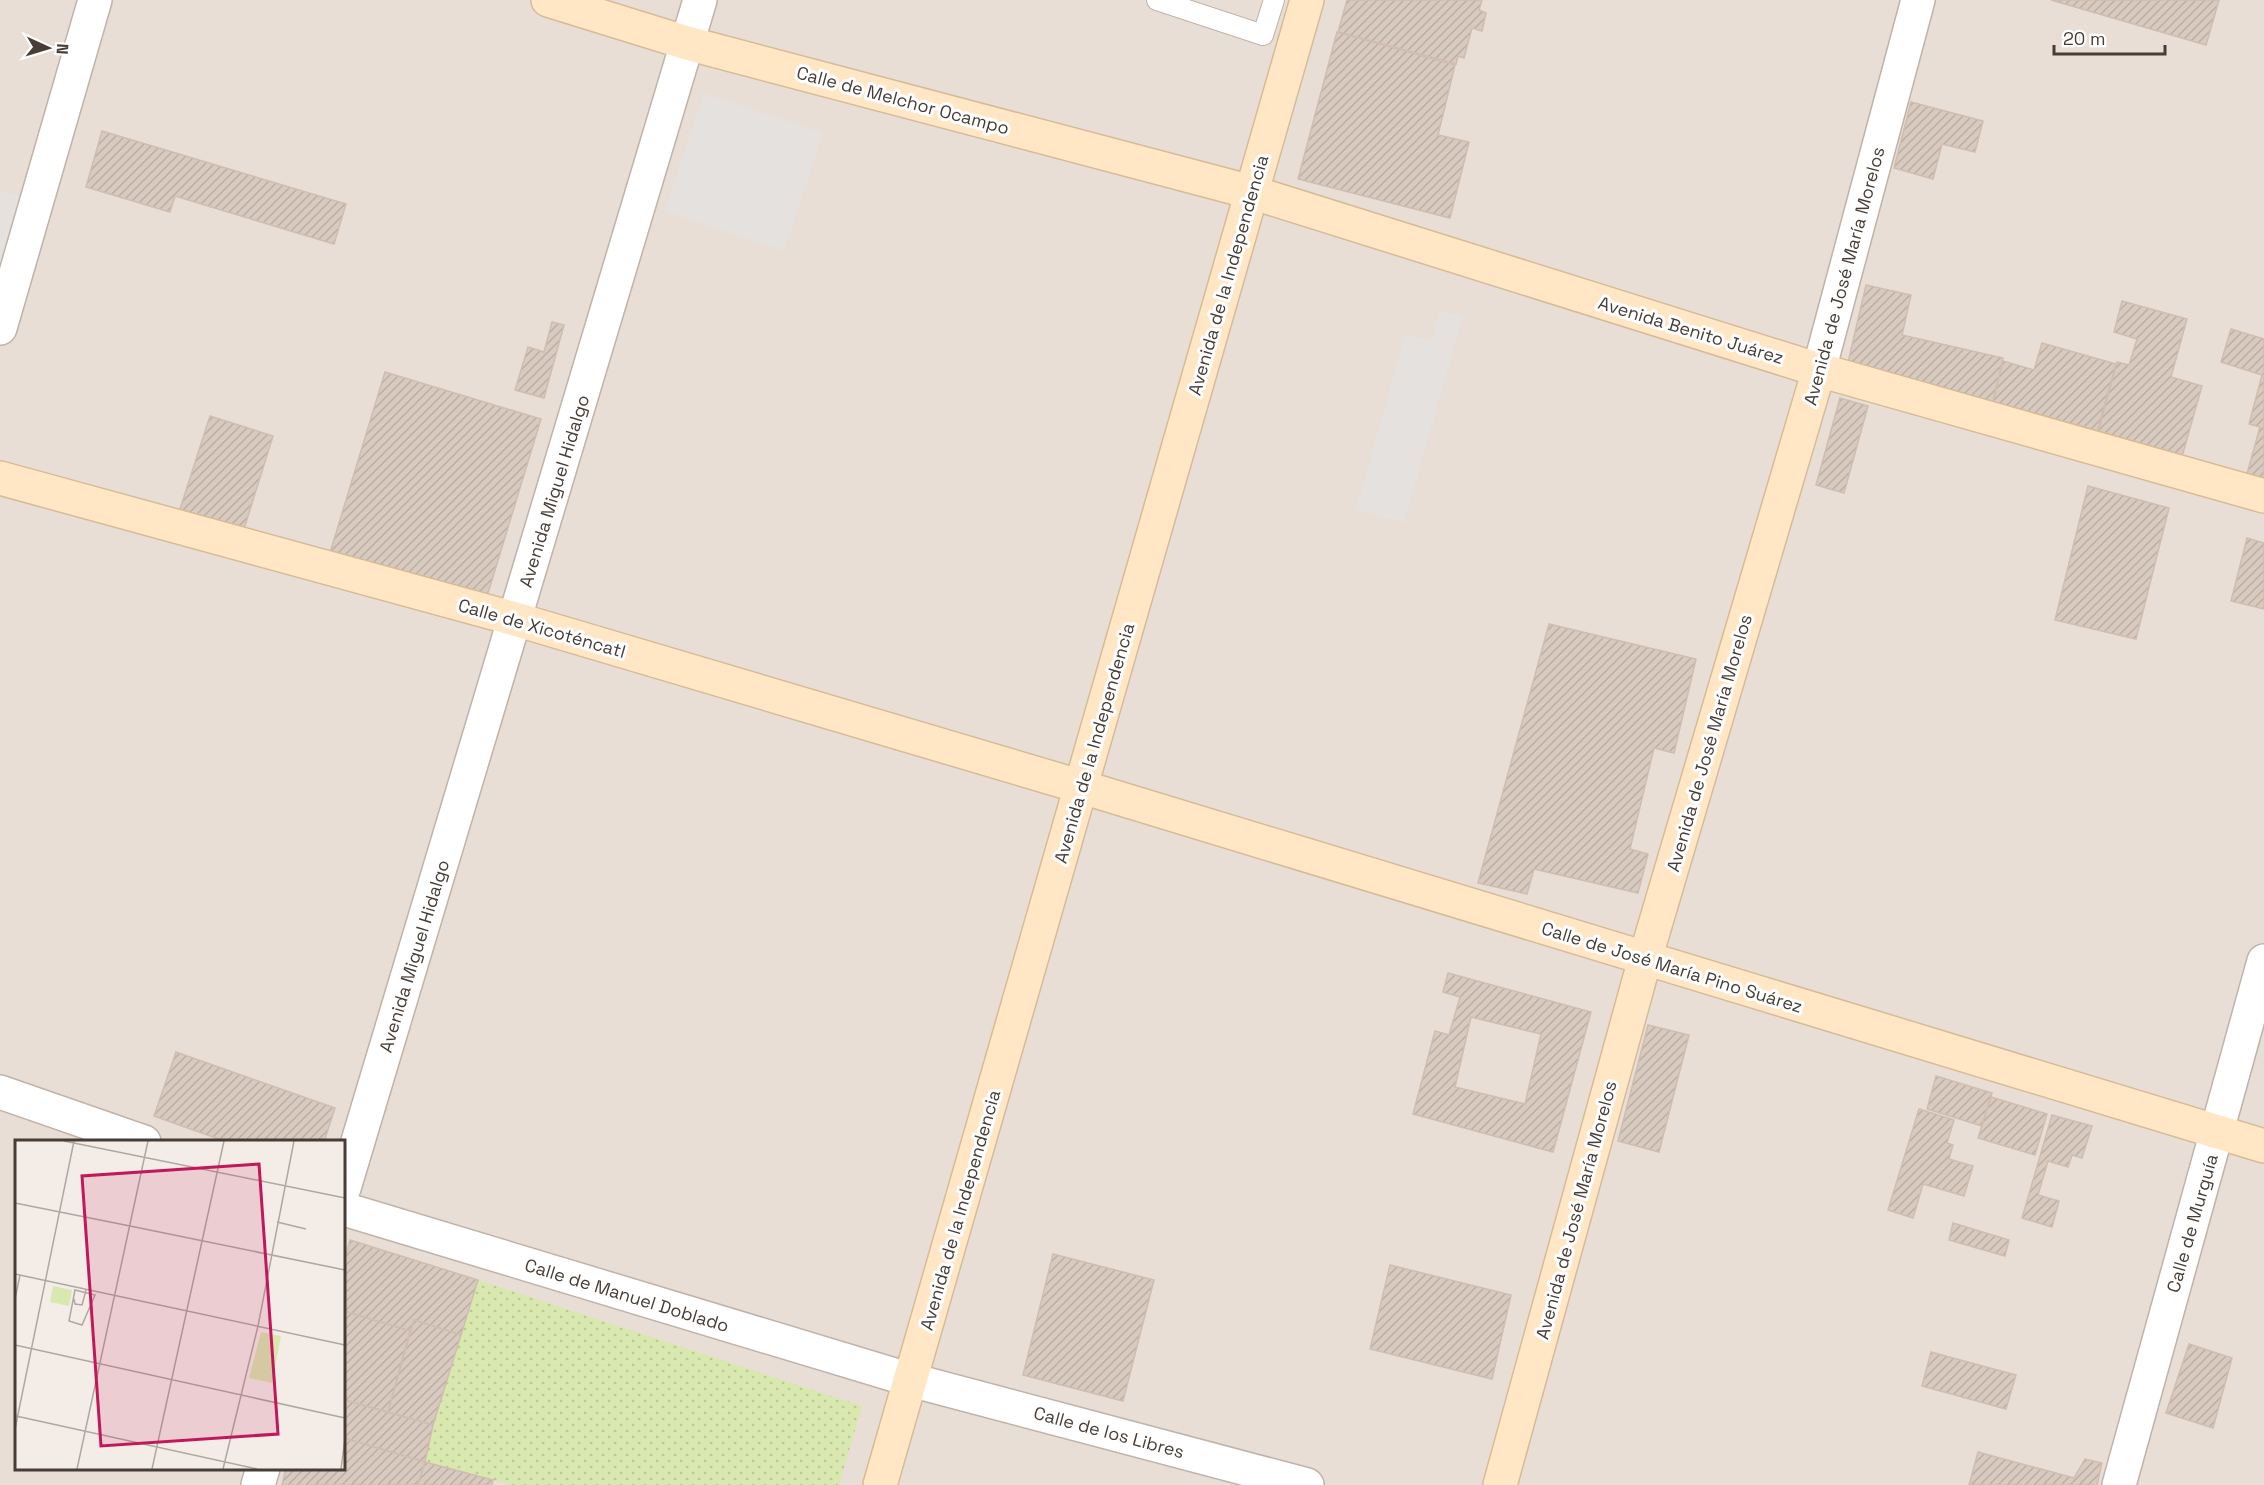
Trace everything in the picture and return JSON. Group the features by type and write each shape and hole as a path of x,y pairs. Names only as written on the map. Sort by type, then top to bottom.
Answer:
{"main road":[{"name":"Calle de Melchor Ocampo","path":"548,0 687,43 1255,193"},
{"name":"Avenida de la Independencia","path":"880,1485 1255,193 1307,0"},
{"name":"Avenida Benito Juárez","path":"1255,193 1819,370 2264,496"},
{"name":"Avenida de José María Morelos","path":"1500,1485 1645,960 1819,370"},
{"name":"Calle de Xicoténcatl","path":"0,478 515,619 1082,787"},
{"name":"Calle de José María Pino Suárez","path":"1082,787 1645,960 2264,1146"}],"street":[{"path":"0,327 95,0"},
{"name":"Avenida Miguel Hidalgo","path":"345,1185 700,0"},
{"name":"Avenida de José María Morelos","path":"1819,370 1918,0"},
{"name":"Calle de Murguía","path":"2119,1485 2264,961"},
{"path":"0,1092 138,1140"},
{"name":"Calle de Manuel Doblado","path":"345,1209 911,1380"},
{"name":"Calle de los Libres","path":"911,1380 1307,1485"},
{"path":"258,1485 262,1470"}],"lane":[{"path":"1157,0 1263,35 1274,0"}],"shaded area":[{"path":"0,0 2264,0 2264,1485 0,1485"},
{"path":"704,93 823,133 784,251 665,211"},
{"path":"0,191 22,197 0,270"},
{"path":"1440,311 1463,317 1404,523 1356,509 1405,334 1431,341"}],"green space":[{"path":"478,1280 862,1406 839,1485 511,1485 425,1462 433,1425"}],"building":[{"path":"1347,0 1482,0 1479,10 1486,13 1482,31 1472,28 1464,58 1458,56 1456,64 1338,32"},
{"path":"2051,0 2219,0 2206,45"},
{"path":"1337,32 1455,65 1438,135 1469,142 1450,218 1298,179"},
{"path":"1911,102 1983,121 1975,152 1942,144 1933,179 1894,168"},
{"path":"102,131 346,204 334,244 175,196 170,212 86,187"},
{"path":"1866,285 1911,295 1902,335 2003,358 1992,406 1846,371"},
{"path":"2122,301 2187,319 2171,377 2202,386 2181,460 2097,436 2117,362 2129,365 2137,339 2114,332"},
{"path":"552,322 564,325 544,398 515,390 528,347 544,352"},
{"path":"2231,329 2264,339 2264,486 2245,481 2260,427 2249,424 2262,375 2221,362"},
{"path":"2042,343 2116,364 2096,436 1992,406 2003,361 2034,370"},
{"path":"385,372 541,419 485,603 329,556"},
{"path":"1840,398 1868,406 1844,493 1816,485"},
{"path":"210,416 273,436 244,529 180,509"},
{"path":"2088,486 2169,508 2136,639 2055,620"},
{"path":"2247,538 2264,543 2264,609 2231,601"},
{"path":"1549,624 1696,659 1674,753 1654,748 1630,849 1648,854 1638,893 1534,869 1527,894 1478,883"},
{"path":"1448,973 1591,1012 1553,1152 1413,1114 1435,1031 1449,1035 1460,997 1443,992","holes":["1471,1017 1541,1034 1525,1104 1455,1087"]},
{"path":"1648,1025 1689,1035 1659,1152 1618,1141"},
{"path":"176,1052 335,1108 325,1140 221,1140 154,1116"},
{"path":"1936,1076 1992,1093 1982,1126 1927,1109"},
{"path":"1991,1097 2047,1114 2035,1155 1978,1138"},
{"path":"1919,1109 1954,1120 1947,1143 1953,1145 1949,1159 1973,1166 1964,1196 1923,1184 1913,1218 1888,1210"},
{"path":"2052,1115 2092,1126 2082,1158 2072,1155 2068,1167 2048,1161 2038,1195 2059,1201 2052,1227 2022,1218"},
{"path":"1953,1223 2009,1240 2005,1256 1949,1240"},
{"path":"350,1240 478,1280 461,1335 414,1320 410,1331 345,1311 345,1258"},
{"path":"1053,1254 1154,1280 1123,1401 1023,1375"},
{"path":"1390,1265 1511,1295 1492,1379 1370,1349"},
{"path":"345,1311 410,1331 388,1412 345,1400"},
{"path":"414,1320 461,1335 433,1425 388,1412"},
{"path":"2189,1344 2232,1358 2213,1428 2166,1413"},
{"path":"1931,1352 2016,1375 2006,1409 1922,1386"},
{"path":"345,1400 433,1425 425,1462 345,1438"},
{"path":"345,1438 425,1462 418,1485 282,1485 286,1470 345,1470"},
{"path":"1978,1452 2074,1478 2085,1459 2102,1463 2097,1485 1969,1485"},
{"path":"425,1462 493,1480 492,1485 418,1485"}]}
